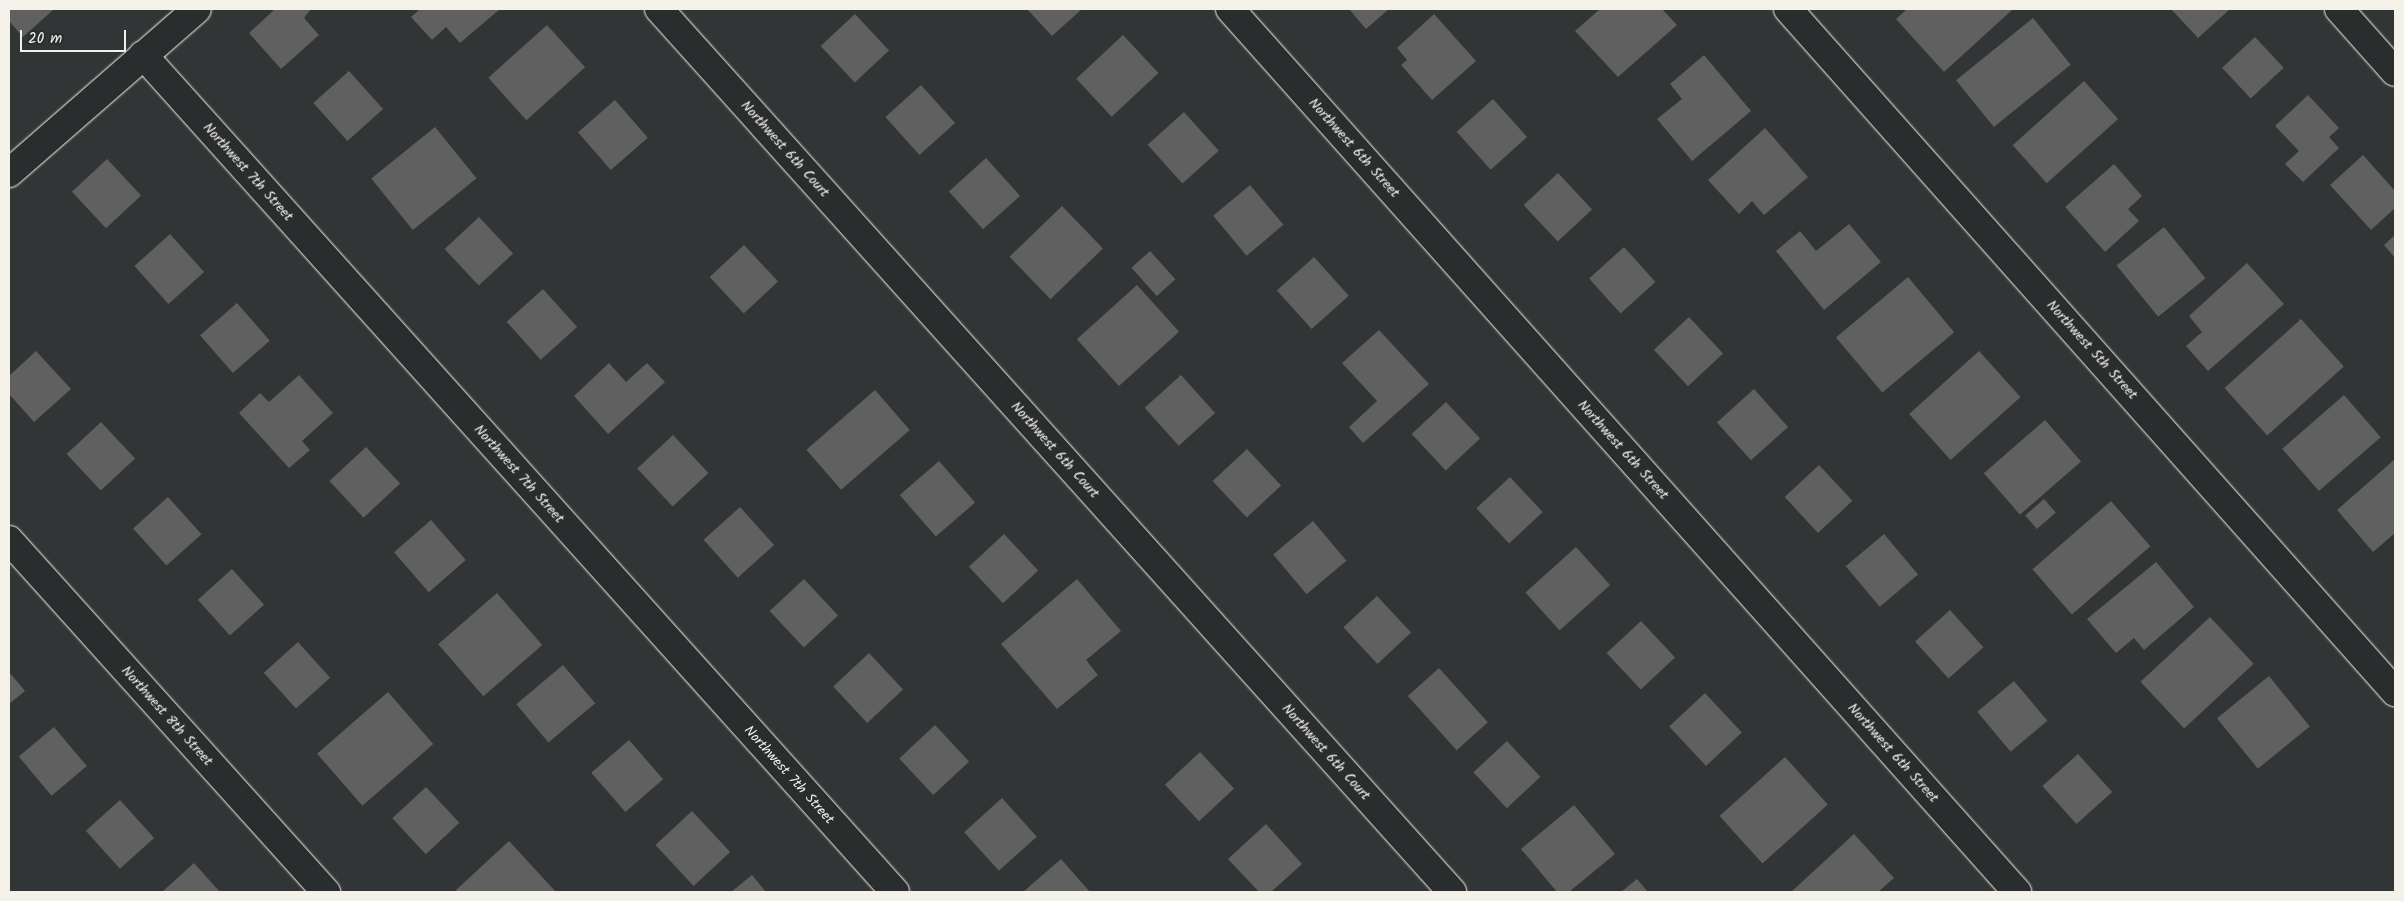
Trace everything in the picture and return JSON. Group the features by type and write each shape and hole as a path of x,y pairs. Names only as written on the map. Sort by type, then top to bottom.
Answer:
{"street":[{"path":"9,173 197,9"},
{"name":"Northwest 6th Court","path":"659,9 1452,892"},
{"name":"Northwest 6th Street","path":"1230,9 2017,892"},
{"name":"Northwest 5th Street","path":"1788,9 2395,692"},
{"path":"2338,9 2395,72"},
{"name":"Northwest 7th Street","path":"143,55 894,892"},
{"name":"Northwest 8th Street","path":"9,540 326,892"}],"building":[{"path":"9,9 54,9 23,37 9,21"},
{"path":"275,9 311,9 304,18 319,35 281,69 249,33"},
{"path":"420,9 500,9 460,43 446,27 432,40 411,17"},
{"path":"1027,9 1082,9 1052,36"},
{"path":"1349,9 1389,9 1366,29"},
{"path":"1600,9 1662,9 1677,25 1618,77 1575,31"},
{"path":"1907,9 2012,10 1944,72 1896,19"},
{"path":"2171,9 2230,9 2198,38"},
{"path":"855,14 889,51 855,83 821,46"},
{"path":"1434,14 1476,61 1432,100 1401,65 1407,60 1397,48"},
{"path":"2033,18 2071,65 1994,127 1956,80"},
{"path":"547,25 585,67 526,120 488,78"},
{"path":"1123,35 1158,73 1112,117 1076,79"},
{"path":"2255,37 2284,68 2251,98 2222,68"},
{"path":"1704,55 1751,111 1692,161 1657,119 1682,99 1670,84"},
{"path":"349,71 383,109 347,141 313,103"},
{"path":"2084,81 2118,119 2047,183 2013,145"},
{"path":"921,85 955,123 919,155 885,117"},
{"path":"2308,95 2339,128 2329,137 2339,148 2303,182 2285,164 2299,151 2275,126"},
{"path":"1493,99 1527,137 1491,170 1457,132"},
{"path":"615,100 648,138 611,170 578,132"},
{"path":"1184,112 1219,151 1182,183 1148,145"},
{"path":"435,127 477,178 413,230 371,179"},
{"path":"1765,128 1808,177 1764,215 1752,201 1739,214 1708,180"},
{"path":"2363,155 2395,191 2395,208 2371,230 2330,185"},
{"path":"986,158 1020,196 983,229 949,191"},
{"path":"107,159 141,196 106,228 72,192"},
{"path":"2114,164 2142,196 2128,209 2139,221 2105,252 2065,207"},
{"path":"1558,173 1592,210 1558,242 1524,205"},
{"path":"1250,185 1283,225 1247,256 1213,216"},
{"path":"1062,206 1103,248 1050,299 1009,257"},
{"path":"479,217 513,254 479,286 445,249"},
{"path":"1849,224 1881,262 1824,310 1776,251 1800,231 1816,251"},
{"path":"2164,227 2206,278 2158,317 2117,265"},
{"path":"170,234 204,272 168,304 134,266"},
{"path":"2395,235 2395,258 2384,245"},
{"path":"744,245 778,282 744,314 710,277"},
{"path":"1624,247 1655,282 1621,313 1589,278"},
{"path":"1150,251 1175,279 1157,296 1131,268"},
{"path":"1314,257 1349,296 1312,329 1277,290"},
{"path":"2247,263 2284,304 2208,371 2186,346 2202,332 2189,316"},
{"path":"1908,277 1954,332 1882,393 1836,337"},
{"path":"1137,285 1179,332 1119,386 1077,339"},
{"path":"543,289 577,327 541,360 507,322"},
{"path":"237,303 270,341 233,373 200,335"},
{"path":"1689,317 1723,354 1688,386 1654,350"},
{"path":"2301,319 2344,367 2267,435 2224,388"},
{"path":"1379,330 1429,384 1363,443 1349,427 1377,401 1342,363"},
{"path":"36,351 71,389 34,422 9,394 9,376"},
{"path":"1979,351 2020,397 1951,460 1909,414"},
{"path":"609,363 626,382 647,363 665,382 608,434 574,396"},
{"path":"299,375 333,413 302,441 310,450 289,468 239,413 260,393 269,402"},
{"path":"1181,375 1215,413 1179,446 1145,408"},
{"path":"1754,389 1788,427 1751,460 1717,422"},
{"path":"875,390 910,430 841,490 806,450"},
{"path":"2344,395 2381,437 2319,491 2282,449"},
{"path":"1446,402 1480,439 1446,471 1412,434"},
{"path":"2045,420 2081,462 2020,515 1984,473"},
{"path":"101,422 135,459 101,491 67,454"},
{"path":"673,435 708,473 673,506 637,468"},
{"path":"366,447 400,484 364,518 329,481"},
{"path":"1247,449 1281,486 1247,518 1213,481"},
{"path":"2395,459 2395,533 2373,552 2337,510"},
{"path":"939,461 975,503 936,537 900,495"},
{"path":"1819,465 1852,501 1818,533 1785,497"},
{"path":"1510,477 1543,512 1509,543 1476,508"},
{"path":"168,497 201,534 167,566 133,528"},
{"path":"2044,499 2056,513 2037,529 2025,515"},
{"path":"2111,501 2150,546 2072,615 2033,569"},
{"path":"740,507 774,545 738,578 704,540"},
{"path":"431,520 466,560 429,592 394,552"},
{"path":"1313,521 1346,561 1307,594 1273,554"},
{"path":"1004,534 1038,571 1003,603 969,567"},
{"path":"1884,534 1918,575 1880,607 1846,566"},
{"path":"1576,547 1610,585 1560,630 1525,593"},
{"path":"2156,562 2194,607 2144,650 2134,638 2116,653 2087,619"},
{"path":"232,569 264,605 230,635 198,600"},
{"path":"804,579 838,616 804,648 770,611"},
{"path":"1077,579 1121,631 1086,660 1098,675 1057,709 1001,644"},
{"path":"497,593 542,645 483,696 438,644"},
{"path":"1377,596 1411,633 1377,664 1343,627"},
{"path":"1950,610 1983,647 1949,679 1915,641"},
{"path":"2210,617 2254,664 2184,729 2141,682"},
{"path":"1641,621 1675,658 1641,690 1607,653"},
{"path":"298,642 330,678 296,708 264,673"},
{"path":"869,653 903,690 867,723 833,686"},
{"path":"563,665 595,703 548,743 516,704"},
{"path":"1439,668 1488,722 1457,750 1408,696"},
{"path":"9,672 25,691 9,704"},
{"path":"2269,676 2310,727 2258,769 2217,718"},
{"path":"2014,681 2047,721 2011,752 1977,712"},
{"path":"388,692 433,744 362,806 317,754"},
{"path":"1705,693 1742,732 1706,766 1669,726"},
{"path":"935,725 969,762 933,795 899,758"},
{"path":"54,727 87,766 52,796 19,757"},
{"path":"629,740 663,779 625,812 591,773"},
{"path":"1507,741 1540,777 1507,808 1473,772"},
{"path":"1200,752 1234,789 1199,821 1165,785"},
{"path":"2078,754 2112,792 2076,824 2042,786"},
{"path":"1785,757 1828,805 1762,863 1720,816"},
{"path":"426,787 459,823 426,854 392,818"},
{"path":"1002,798 1037,837 999,871 964,832"},
{"path":"120,800 154,838 120,869 86,831"},
{"path":"1574,805 1615,854 1569,892 1557,892 1521,849"},
{"path":"692,811 730,852 694,886 655,845"},
{"path":"1266,824 1302,864 1271,892 1259,892 1228,859"},
{"path":"1854,834 1894,878 1878,892 1791,892"},
{"path":"509,841 556,892 458,892 456,890"},
{"path":"1061,859 1090,892 1023,892"},
{"path":"194,863 220,892 162,892"},
{"path":"752,875 766,892 731,892"},
{"path":"1637,879 1648,892 1621,892"}]}
